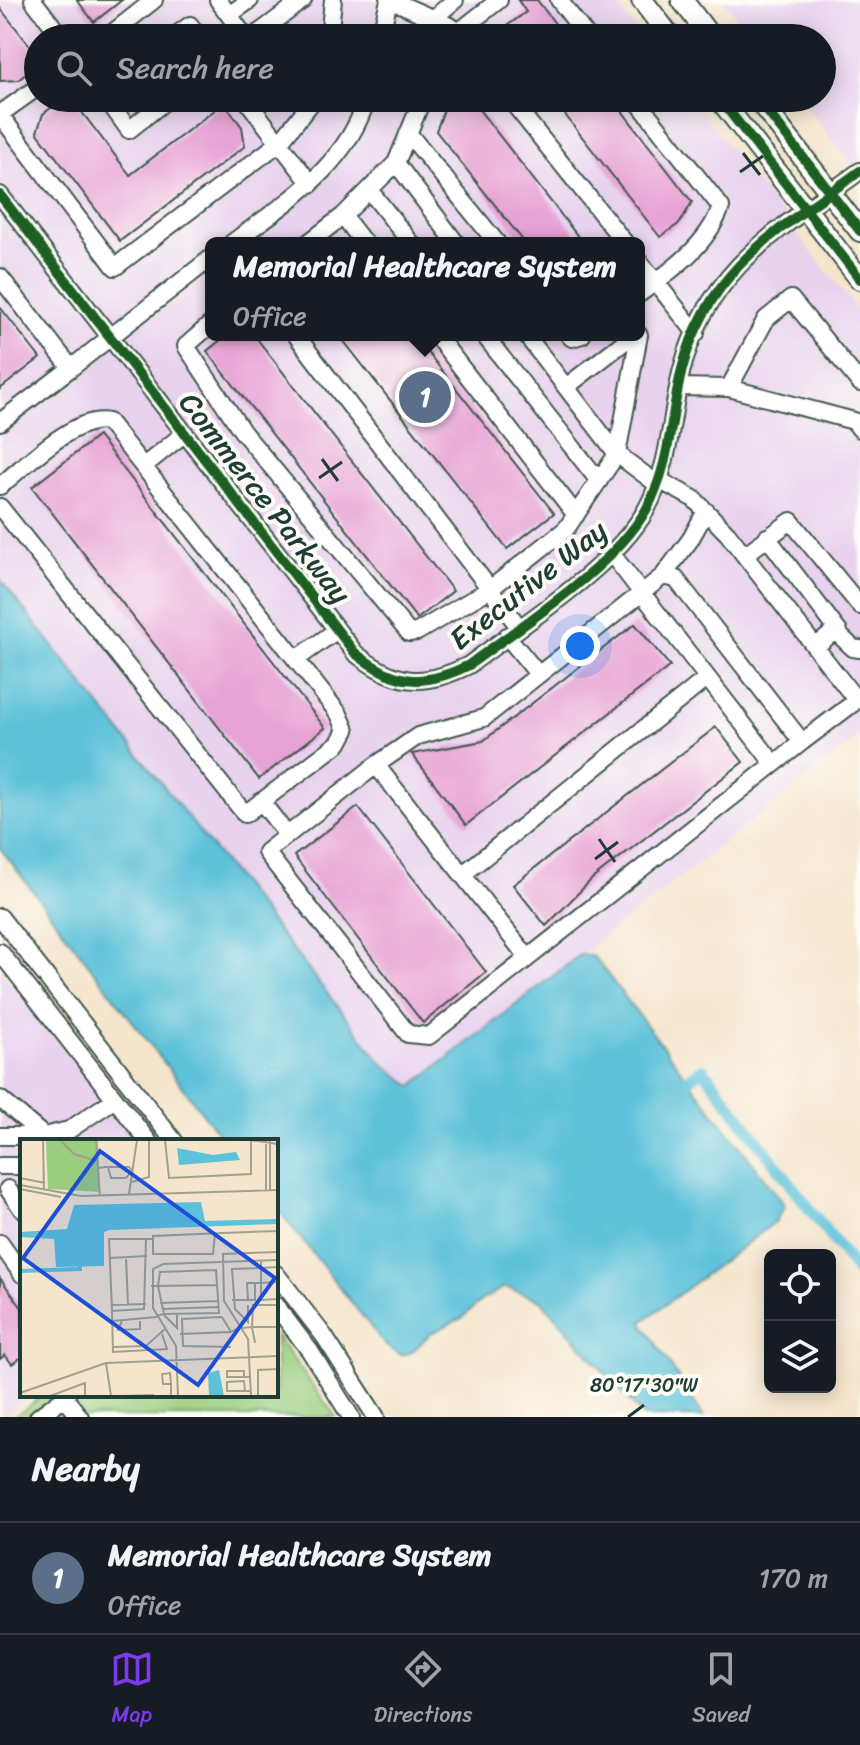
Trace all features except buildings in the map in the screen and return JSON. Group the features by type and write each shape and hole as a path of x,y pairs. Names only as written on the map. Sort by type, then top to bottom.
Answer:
{"main road":[{"path":"642,0 660,24"},
{"path":"682,0 700,24"},
{"path":"730,112 860,279"},
{"path":"768,112 860,231"}],"street":[{"path":"33,0 51,24"},
{"path":"124,24 154,0"},
{"path":"218,0 237,24"},
{"path":"229,15 250,0"},
{"path":"269,24 303,0"},
{"path":"330,24 333,0"},
{"path":"384,24 390,0 435,17 443,24"},
{"path":"435,17 455,0"},
{"path":"467,24 499,0"},
{"path":"559,0 577,24"},
{"path":"24,97 0,114 115,267 279,143 302,112"},
{"path":"116,112 129,130 152,112"},
{"path":"256,112 311,184"},
{"path":"240,237 311,184 344,147 360,112"},
{"path":"316,237 343,216 396,163 417,112"},
{"path":"520,112 620,237"},
{"path":"645,290 715,226 721,207 646,112"},
{"path":"408,133 492,237"},
{"path":"396,163 452,237"},
{"name":"Executive Way","path":"392,677 420,681 445,677 469,665 611,553 630,534 658,482 669,448 679,387 706,309 737,266 761,242 860,171"},
{"path":"370,191 406,237"},
{"name":"Commerce Parkway","path":"0,195 355,653 392,677"},
{"path":"343,216 359,237"},
{"path":"0,422 205,263"},
{"path":"645,268 696,333"},
{"path":"0,277 71,368"},
{"path":"729,388 766,319 791,299 860,383"},
{"path":"205,329 186,346 242,431 409,633 417,632 490,589 566,529 617,454 638,341"},
{"path":"301,341 490,589 538,674"},
{"path":"441,341 576,515"},
{"path":"489,341 599,481"},
{"path":"531,341 617,454 658,482 694,499 706,511 858,700 429,1036 408,1034 266,852 376,765 418,736 484,718 663,576 690,540 706,511"},
{"path":"566,387 625,341"},
{"path":"679,387 729,388 854,421 860,429"},
{"path":"0,486 74,428 94,419 108,422 298,658 339,714 346,730 339,743 245,814 0,507"},
{"path":"145,465 185,433"},
{"path":"744,555 786,523 796,524 860,606"},
{"path":"767,537 839,632 853,648 860,649"},
{"path":"611,553 774,764"},
{"path":"663,576 676,579 802,742"},
{"path":"298,658 337,630"},
{"path":"815,647 839,632"},
{"path":"462,875 707,678"},
{"path":"376,765 528,958"},
{"path":"261,801 287,835"},
{"path":"0,917 172,1139"},
{"path":"0,952 146,1139"},
{"path":"0,1099 44,1136"},
{"path":"0,1136 44,1136 69,1130 115,1099"},
{"path":"8,1189 20,1206"},
{"path":"0,1243 20,1271"},
{"path":"278,1277 324,1336 376,1417"},
{"path":"278,1309 310,1351 351,1417"},
{"path":"38,1417 64,1397"},
{"path":"66,1397 80,1417"}],"shaded area":[{"path":"0,0 613,0 632,24 24,24 24,112 701,112 860,313 860,736 413,1086 382,1063 0,579"},
{"path":"723,0 860,0 860,175 810,112 836,112 836,24 742,24"},
{"path":"0,969 134,1139 20,1139 20,1397 27,1397 2,1417"}],"green space":[{"path":"278,1339 336,1417 14,1417 40,1397 278,1397"}],"water":[{"path":"0,579 382,1063 412,1086 581,954 594,957 785,1205 775,1222 642,1322 704,1417 644,1417 541,1300 505,1287 483,1299 462,1318 431,1333 412,1352 401,1355 386,1346 278,1210 278,1139 222,1139 0,848"}],"waterway":[{"path":"675,1089 703,1069 860,1275"}],"cycle path":[{"path":"730,112 860,279"},
{"path":"768,112 860,231"},
{"path":"0,195 355,653 383,672 410,680 423,680 469,665 590,574 631,532 646,510 660,476 682,369 694,333 710,303 729,276 752,253 860,171"}],"place":[{"name":"Memorial Healthcare System","path":"425,397"}]}
